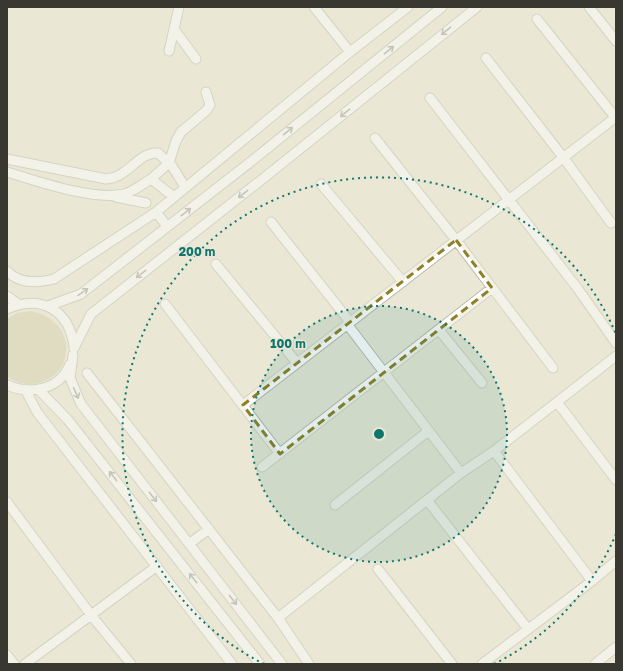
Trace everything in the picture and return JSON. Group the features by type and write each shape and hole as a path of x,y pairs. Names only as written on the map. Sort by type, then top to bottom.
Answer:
{"street":[{"path":"169,51 179,7"},
{"path":"7,271 21,281 43,282 54,279 156,212 350,52 408,7"},
{"path":"48,306 81,294 253,160 442,7"},
{"path":"7,390 39,390 51,385 61,378 69,367 73,352 90,314 265,177 477,7"},
{"path":"589,7 616,41"},
{"path":"316,8 350,52"},
{"path":"243,405 615,117 537,19"},
{"path":"174,30 196,59"},
{"path":"486,58 612,223"},
{"path":"109,196 125,194 151,179 169,163 176,141 181,132 207,110 210,105 206,92"},
{"path":"430,98 578,289 616,343"},
{"path":"375,138 456,240 553,368"},
{"path":"7,159 106,179 115,178 122,174 147,154 158,154 169,163 186,187"},
{"path":"7,172 63,189 146,203"},
{"path":"151,179 174,196"},
{"path":"321,184 403,282"},
{"path":"156,212 167,226"},
{"path":"271,222 349,323 427,432 461,473"},
{"path":"216,264 297,363"},
{"path":"262,467 492,288"},
{"path":"7,296 18,304"},
{"path":"7,309 18,304 33,302 48,306 58,313 66,322 72,335 73,352 70,378 81,404 282,664"},
{"path":"165,304 280,454"},
{"path":"439,330 482,383"},
{"path":"278,618 461,473 494,451 616,356"},
{"path":"86,373 278,618 309,664"},
{"path":"7,385 21,390 232,664"},
{"path":"39,390 68,420 260,664"},
{"path":"557,402 616,480"},
{"path":"335,505 427,432"},
{"path":"494,451 592,581"},
{"path":"427,500 528,629"},
{"path":"7,502 91,615 131,664"},
{"path":"189,544 209,529"},
{"path":"482,664 592,581 616,561"},
{"path":"25,664 157,566"},
{"path":"378,569 452,664"},
{"path":"595,664 616,647"},
{"path":"7,655 14,664"}],"highlighted area":[{"path":"456,240 492,288 280,454 243,405"}],"shaded area":[{"path":"31,311 48,317 59,327 65,339 66,352 63,364 55,375 43,382 27,384 16,382 7,376 7,319 17,313"}]}
